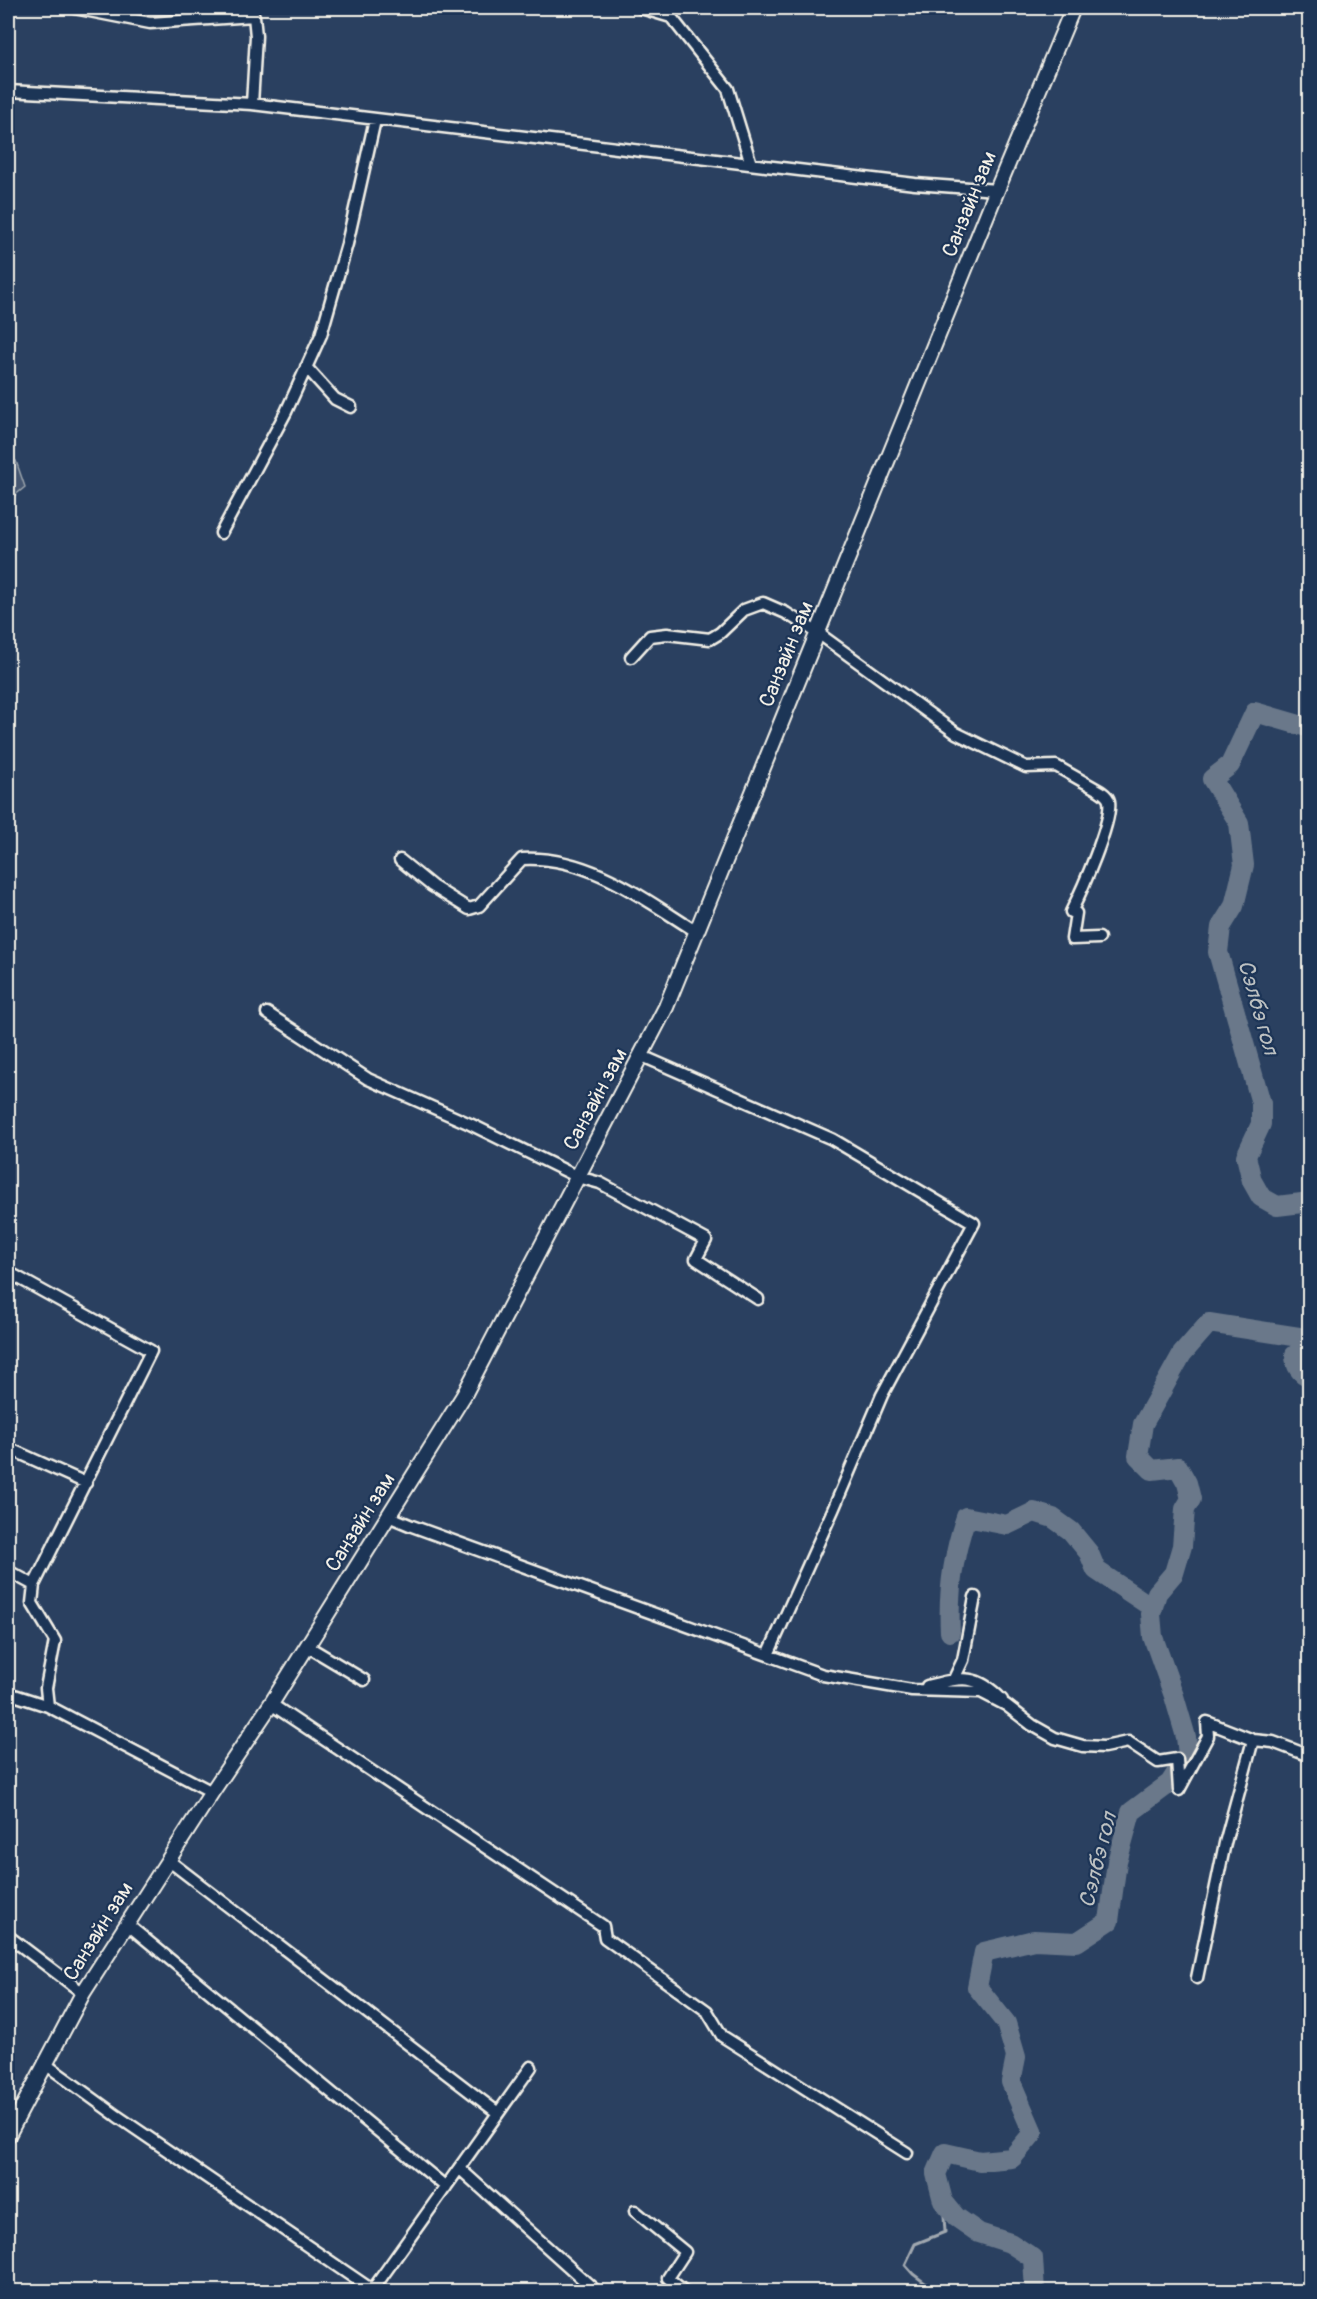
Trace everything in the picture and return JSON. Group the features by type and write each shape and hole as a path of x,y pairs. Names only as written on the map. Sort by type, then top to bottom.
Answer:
{"main road":[{"name":"Санзайн зам","path":"8,2135 83,1993 308,1646 464,1395 642,1056 666,1007 697,932 1073,8"}],"street":[{"path":"74,8 150,23 254,16 256,36 252,104"},
{"path":"641,8 671,12 728,89 751,164"},
{"path":"8,91 252,104 915,183 997,190"},
{"path":"221,532 286,412 321,335 347,244 375,120"},
{"path":"306,367 335,399 351,407"},
{"path":"631,657 650,636 667,634 710,639 720,633 744,610 764,603 818,633 956,733 1026,767 1056,766 1106,795 1110,803 1104,829 1086,883 1071,912 1076,913 1072,939 1099,938"},
{"path":"400,860 432,886 469,909 479,906 522,859 535,858 568,864 610,879 697,932"},
{"path":"267,1013 368,1078 470,1124 578,1177 600,1183 706,1240 696,1259 759,1299"},
{"path":"642,1056 832,1138 974,1223 882,1395 768,1655"},
{"path":"8,1272 152,1351 34,1585 32,1603 55,1641 46,1688 48,1706"},
{"path":"8,1448 86,1484"},
{"path":"388,1516 823,1675 912,1690 981,1692 1006,1705 1032,1725 1055,1738 1083,1746 1104,1747 1128,1742 1158,1762 1177,1758 1179,1790 1208,1736 1207,1722 1253,1740 1273,1742 1310,1756"},
{"path":"8,1571 34,1585"},
{"path":"954,1679 965,1649 975,1597"},
{"path":"308,1646 364,1680"},
{"path":"912,1690 963,1678 993,1690 1006,1705"},
{"path":"8,1693 48,1706 212,1792"},
{"path":"271,1704 603,1926 605,1938 707,2011 722,2036 907,2153"},
{"path":"1197,1978 1225,1843 1253,1740"},
{"path":"168,1860 498,2113"},
{"path":"127,1924 446,2187"},
{"path":"8,1936 83,1993"},
{"path":"44,2063 117,2116 372,2291 531,2067"},
{"path":"459,2169 597,2292"},
{"path":"635,2211 685,2252 668,2278 685,2292"}],"shaded area":[{"path":"8,456 16,461 25,487 8,501"}],"waterway":[{"name":"Сэлбэ гол","path":"1310,728 1255,712 1230,765 1212,779 1239,823 1244,865 1234,906 1221,927 1218,952 1261,1103 1261,1124 1246,1156 1252,1181 1261,1197 1277,1206 1310,1202"},
{"name":"Сэлбэ гол","path":"1035,2292 1033,2258 1010,2243 979,2233 956,2217 943,2201 936,2174 945,2153 980,2161 1012,2158 1033,2133 1011,2082 1016,2057 1006,2023 977,1987 984,1952 1034,1940 1077,1942 1109,1921 1117,1862 1131,1812 1170,1783 1188,1755 1186,1737 1174,1696 1153,1637 1151,1614 1157,1593 1174,1573 1182,1546 1185,1509 1191,1499 1187,1483 1178,1467 1152,1470 1138,1456 1143,1424 1182,1354 1209,1323 1299,1337 1307,1348 1295,1355 1296,1362 1299,1369 1310,1377"},
{"path":"950,1632 952,1574 966,1517 1007,1525 1034,1512 1053,1518 1071,1531 1089,1553 1096,1570 1153,1608"},
{"path":"937,2292 905,2265 915,2244 945,2232 943,2201"}]}
